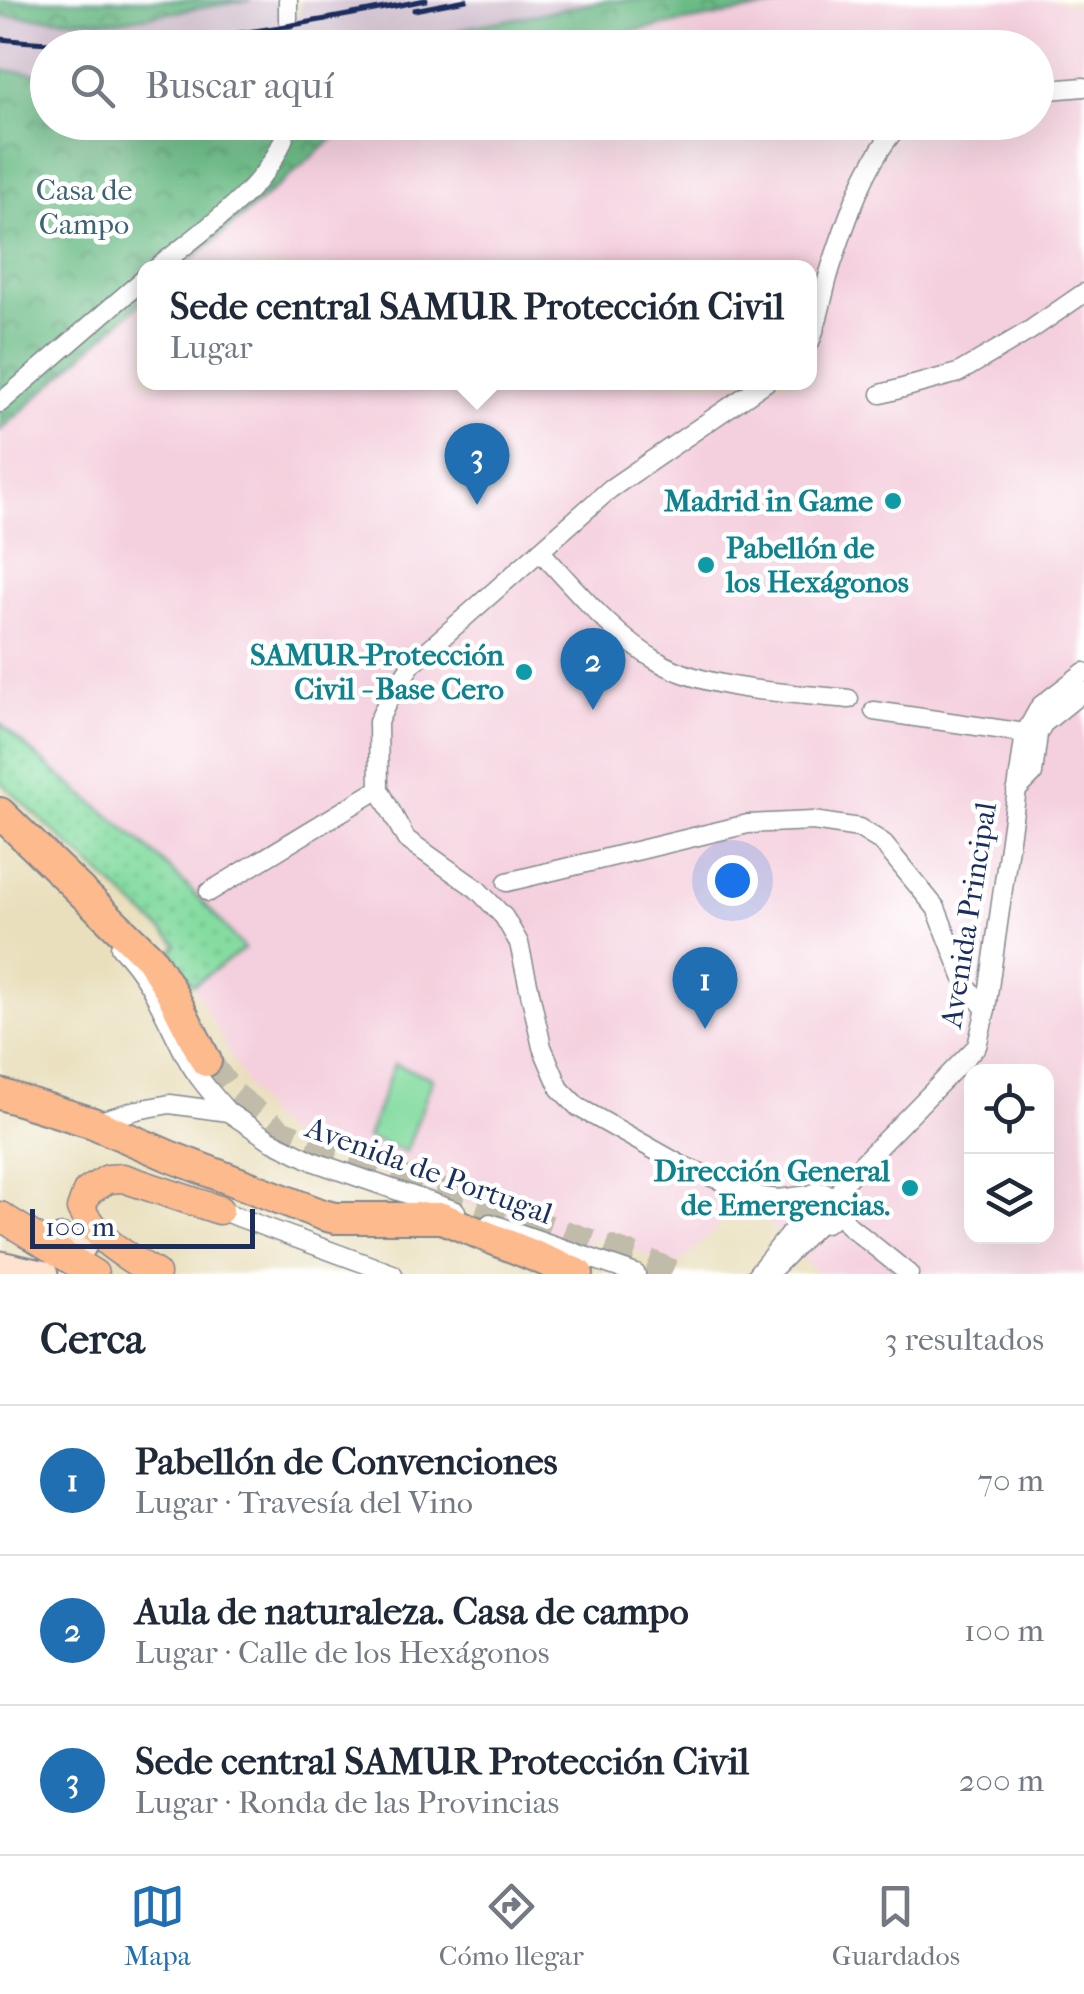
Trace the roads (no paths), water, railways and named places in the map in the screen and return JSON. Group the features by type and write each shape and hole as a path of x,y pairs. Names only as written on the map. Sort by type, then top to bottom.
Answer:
{"highway":[{"path":"0,814 150,958 170,988 206,1061"},
{"path":"0,1094 93,1123 323,1214 336,1218 442,1218 578,1274"},
{"path":"0,1110 324,1233 442,1240 532,1274"}],"main road":[{"path":"156,1274 119,1251 94,1229 82,1209 87,1192 108,1179 122,1178 219,1210"},
{"path":"0,1216 94,1274"},
{"path":"72,1243 130,1274"},
{"path":"0,1264 45,1274"}],"street":[{"path":"1054,89 1084,87"},
{"path":"166,260 264,174 283,140"},
{"path":"817,316 830,268 872,166 890,140"},
{"path":"0,402 137,284"},
{"path":"881,394 958,374 1084,294"},
{"path":"754,390 610,489 412,664 378,722 380,788 406,838 477,889 504,916 520,943 542,1047 553,1076 570,1102 681,1165 756,1194 823,1210 909,1274"},
{"path":"540,551 608,622 659,662 707,680 849,699"},
{"path":"1016,791 1025,733 1040,706 1084,672"},
{"name":"Avenida Principal","path":"767,1274 845,1181 977,1046 986,1009 1016,791 1033,774 1043,724 1084,691"},
{"path":"874,711 1025,733"},
{"path":"208,892 380,788"},
{"path":"506,882 748,824 814,822 859,828 882,842 936,908 967,987 986,1009"},
{"path":"0,829 126,953 162,1006 193,1069 228,1112"},
{"name":"Avenida de Portugal","path":"93,1123 170,1104 228,1112 270,1140 314,1162 636,1274"},
{"path":"219,1210 393,1274"},
{"name":"Avenida Principal","path":"757,1274 823,1210"}],"tunnel":[{"path":"206,1061 230,1094 280,1134 671,1274"}],"railway":[{"path":"259,30 426,0"},
{"path":"414,10 466,0"},
{"path":"0,39 30,41"}],"place":[{"name":"Madrid in Game","path":"893,501"},
{"name":"Sede central SAMUR Protección Civil","path":"477,505"},
{"name":"Pabellón de los Hexágonos","path":"706,565"},
{"name":"SAMUR-Protección Civil - Base Cero","path":"524,672"},
{"name":"Aula de naturaleza. Casa de campo","path":"593,710"},
{"name":"Pabellón de Convenciones","path":"705,1029"},
{"name":"Dirección General de Emergencias.","path":"910,1188"}],"park label":[{"name":"Casa de Campo","path":"84,207"}]}
